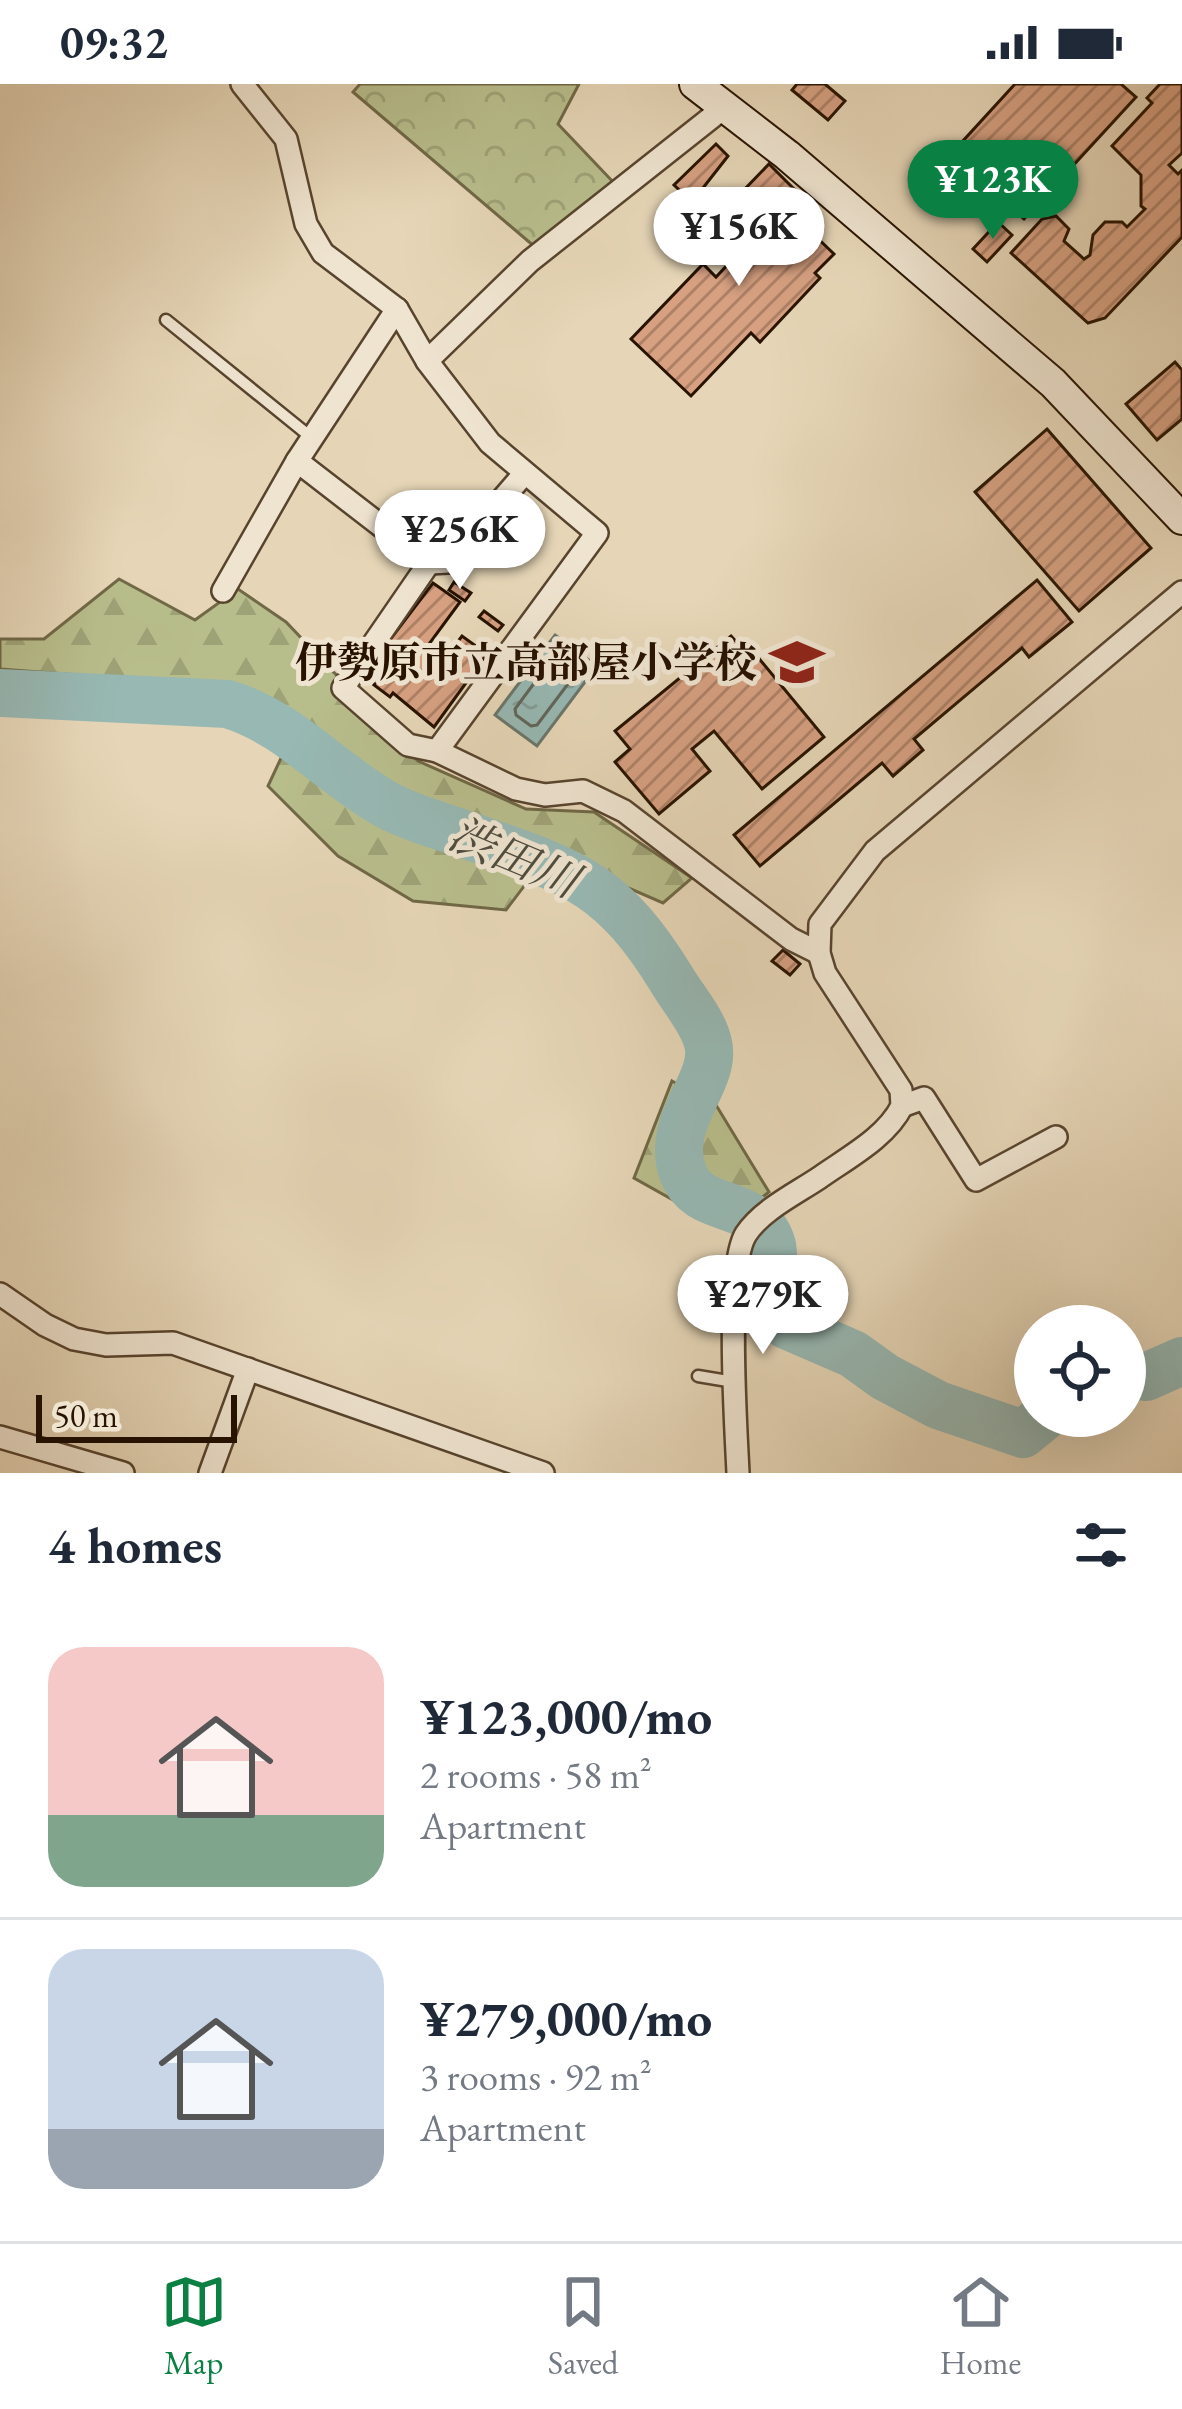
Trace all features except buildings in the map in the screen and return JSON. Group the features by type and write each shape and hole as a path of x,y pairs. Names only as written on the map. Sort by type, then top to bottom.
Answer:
{"street":[{"path":"242,84 286,139 306,224 323,254 397,309 427,361 490,443 597,533 437,751"},
{"path":"695,84 1053,383 1182,519"},
{"path":"427,361 530,261 726,106"},
{"path":"223,590 297,461 397,309"},
{"path":"297,461 429,563 448,562 524,474"},
{"path":"429,563 344,688 408,745 437,751 516,789 545,795 583,791 624,811 791,939 819,953"},
{"path":"902,1106 901,1090 825,973 819,953 820,924 875,851 1182,592"},
{"path":"738,1473 737,1252 748,1231 874,1139 902,1106 925,1098 976,1180 1057,1137"},
{"path":"1024,1154 1034,1178"},
{"path":"0,1294 74,1339 106,1345 173,1343 543,1473"},
{"path":"210,1473 248,1369"},
{"path":"0,1437 123,1473"}],"lane":[{"path":"166,320 312,438"},
{"path":"698,1376 734,1382"}],"green space":[{"path":"360,84 579,84 558,124 616,185 535,247 353,92"},
{"path":"119,579 195,620 238,589 286,622 418,761 526,809 594,812 692,878 663,903 626,887 556,844 506,910 413,901 338,856 268,786 295,728 236,687 0,669 0,639 44,639"},
{"path":"672,1081 716,1105 769,1192 723,1228 634,1178"}],"water":[{"path":"555,635 597,666 537,746 495,715"}],"waterway":[{"name":"渋田川","path":"0,693 227,704 270,723 396,810 532,858 607,899 650,946 705,1035 706,1072 680,1136 683,1173 701,1195 740,1211 763,1228 773,1256 766,1305 786,1325 853,1354 938,1405 1014,1431"},
{"name":"渋田川","path":"1146,1377 1182,1361"}],"place":[{"name":"伊勢原市立高部屋小学校","path":"797,662"}]}
